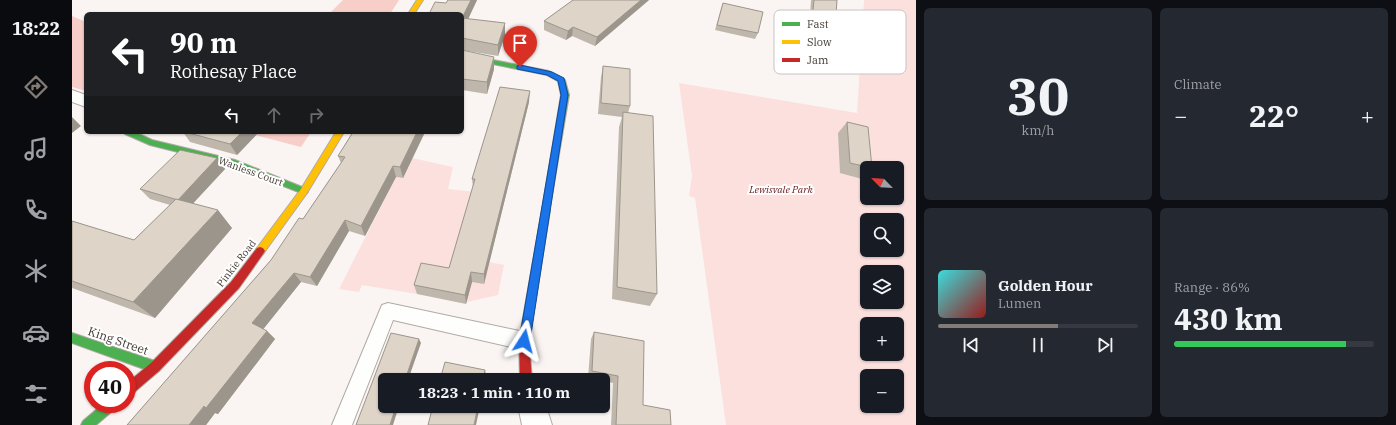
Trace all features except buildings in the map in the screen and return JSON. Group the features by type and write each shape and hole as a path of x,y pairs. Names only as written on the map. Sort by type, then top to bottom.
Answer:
{"street":[{"path":"412,12 420,0"},
{"path":"464,56 549,73 561,80 565,95 524,341 526,373"},
{"path":"72,96 84,100"},
{"name":"Wanless Court","path":"132,134 150,142 232,162 304,191"},
{"name":"Pinkie Road","path":"136,383 155,366 234,285 304,191 339,134"},
{"name":"King Street","path":"72,338 155,366"},
{"path":"87,425 101,413"},
{"path":"533,413 536,425"}],"lane":[{"path":"342,425 388,311 524,341"}],"green space":[{"name":"Lewisvale Park","path":"864,0 916,0 916,425 726,425 695,198 689,196 692,176 679,83 857,113 859,74 906,74 906,10 863,10"},
{"path":"412,158 453,167 448,189 475,192 450,278 424,273 417,294 362,285 359,292 339,289 396,177 403,178"},
{"path":"489,262 504,265 498,295 467,302 472,282"}],"shaded area":[{"path":"343,0 399,0 391,12 331,12"},
{"path":"72,16 84,21 84,90 72,87"},
{"path":"252,134 310,134 301,147"}],"traffic: fast":[{"path":"464,56 549,73 561,80 565,95 546,210"},
{"path":"132,134 150,142 232,162 304,191"},
{"path":"72,338 155,367"},
{"path":"87,425 101,413"}],"traffic: slow":[{"path":"412,12 420,0"},
{"path":"260,251 304,191 339,134"}],"traffic: jam":[{"path":"526,373 524,341 546,210"},
{"path":"136,383 155,367 235,285 260,251"}],"route":[{"path":"520,67 549,73 561,80 565,95 524,341"}]}
